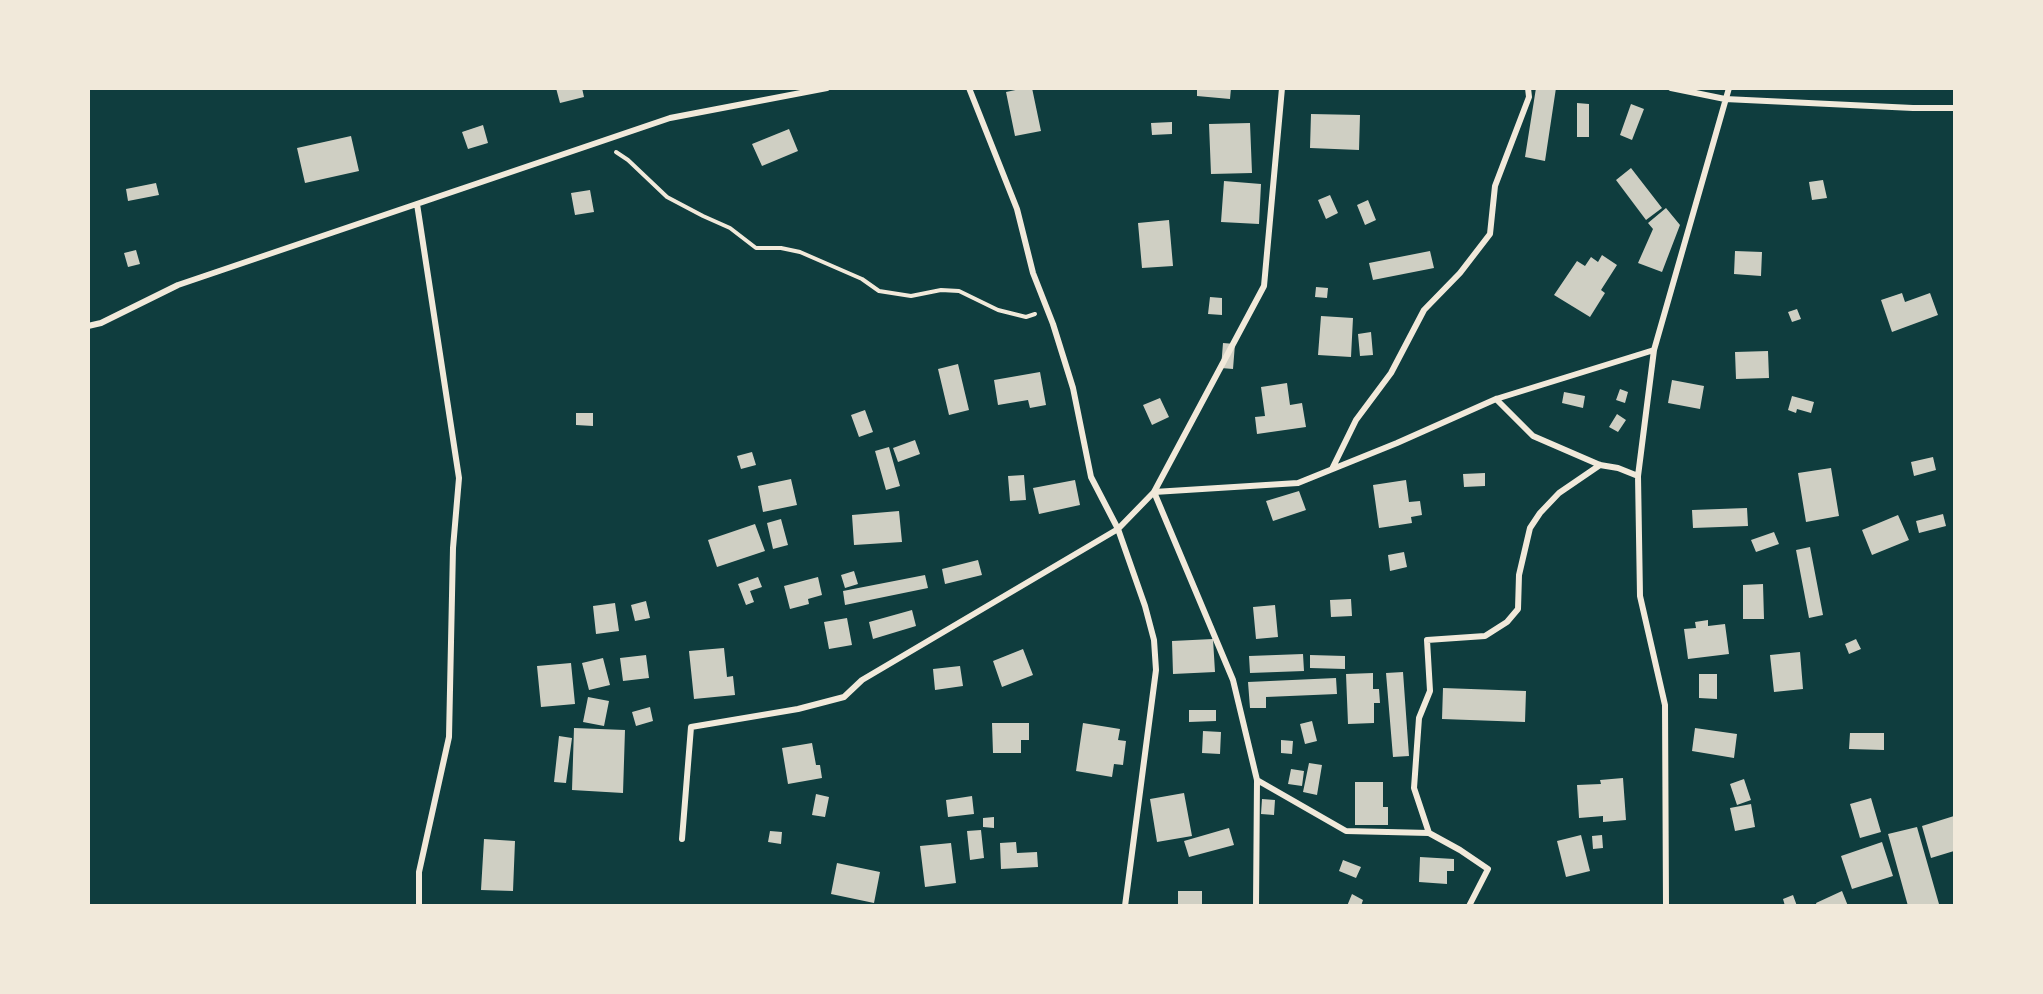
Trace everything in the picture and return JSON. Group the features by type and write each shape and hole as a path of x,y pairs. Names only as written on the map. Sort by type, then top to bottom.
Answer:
{"street":[{"path":"88,326 101,323 178,285 670,117 827,88"},
{"path":"969,88 1017,209 1033,273 1073,388 1091,477 1118,529 1145,606 1154,640 1156,669 1125,906"},
{"path":"682,839 691,727 798,709 844,697 862,680 1118,529 1154,492 1264,286 1282,88"},
{"path":"1331,470 1356,420 1391,373 1424,310 1460,273 1490,234 1495,186 1529,97 1528,88"},
{"path":"1671,88 1725,99 1954,108"},
{"path":"1666,906 1665,705 1640,596 1638,476 1654,350 1729,88"},
{"path":"417,204 459,478 453,548 449,737 419,872 419,906"},
{"path":"1154,492 1298,483 1397,443 1496,399 1654,350"},
{"path":"1496,399 1533,436 1600,465 1618,468 1638,476"},
{"path":"1429,833 1414,788 1419,718 1430,691 1427,640 1485,636 1507,622 1518,609 1519,575 1530,528 1540,513 1559,493 1600,465"},
{"path":"1154,492 1233,681 1257,780 1256,906"},
{"path":"1257,780 1346,831 1429,833 1488,869 1469,906"}],"path":[{"path":"601,141 628,160 667,197 730,228 756,248 781,248 800,252 862,279 879,291 911,296 941,290 959,291 998,310 1026,316 1047,309"}],"building":[{"path":"556,88 582,88 584,97 560,103"},
{"path":"1032,88 1041,131 1015,136 1006,92"},
{"path":"1197,88 1231,88 1230,99 1197,96"},
{"path":"1536,88 1556,88 1545,161 1525,157"},
{"path":"1577,103 1589,104 1589,137 1577,137"},
{"path":"1631,104 1644,109 1632,140 1620,135"},
{"path":"1311,114 1360,115 1359,150 1310,148"},
{"path":"1172,122 1172,134 1152,135 1151,123"},
{"path":"1250,123 1252,173 1211,174 1209,124"},
{"path":"483,125 488,143 468,149 462,132"},
{"path":"789,129 798,151 762,166 752,144"},
{"path":"351,136 359,171 305,183 297,148"},
{"path":"1631,168 1662,208 1646,220 1616,180"},
{"path":"1823,180 1827,198 1812,200 1809,182"},
{"path":"1224,181 1261,184 1259,224 1221,222"},
{"path":"156,183 159,195 128,201 126,189"},
{"path":"590,190 594,212 575,215 571,193"},
{"path":"1330,195 1338,213 1326,219 1318,200"},
{"path":"1368,200 1376,220 1365,225 1357,205"},
{"path":"1666,208 1680,225 1662,272 1638,263 1653,229 1648,223"},
{"path":"1169,220 1173,266 1142,268 1138,223"},
{"path":"136,250 140,264 128,267 124,253"},
{"path":"1430,251 1434,268 1373,280 1369,263"},
{"path":"1735,251 1762,252 1761,276 1734,274"},
{"path":"1602,255 1617,265 1601,290 1605,293 1590,317 1554,295 1577,261 1585,266 1591,257 1598,262"},
{"path":"1316,287 1328,288 1327,298 1315,297"},
{"path":"1902,293 1905,302 1930,293 1938,315 1892,332 1881,300"},
{"path":"1210,297 1222,298 1222,315 1208,314"},
{"path":"1797,309 1801,319 1792,322 1788,312"},
{"path":"1321,316 1353,318 1351,357 1318,355"},
{"path":"1371,332 1373,355 1360,356 1358,334"},
{"path":"1223,343 1235,344 1233,369 1221,368"},
{"path":"1768,351 1769,378 1736,379 1735,352"},
{"path":"958,364 969,410 949,415 938,369"},
{"path":"1040,372 1046,405 1030,408 1028,400 998,405 994,380"},
{"path":"1672,380 1704,386 1700,409 1668,403"},
{"path":"1287,383 1290,405 1302,403 1306,427 1257,434 1255,417 1265,416 1261,387"},
{"path":"1620,389 1628,392 1625,403 1616,400"},
{"path":"1564,392 1585,396 1583,408 1562,403"},
{"path":"1792,396 1814,402 1811,413 1797,409 1796,413 1788,410"},
{"path":"1160,398 1169,417 1152,425 1143,405"},
{"path":"865,410 873,432 859,437 851,415"},
{"path":"576,413 593,413 593,426 576,425"},
{"path":"1617,414 1626,420 1618,432 1609,427"},
{"path":"915,440 920,454 898,462 893,448"},
{"path":"889,447 900,486 886,490 875,451"},
{"path":"752,452 756,465 741,469 737,456"},
{"path":"1933,457 1936,470 1914,476 1911,462"},
{"path":"1831,468 1839,516 1806,522 1798,473"},
{"path":"1485,473 1485,486 1464,487 1463,474"},
{"path":"1024,475 1026,500 1010,501 1008,476"},
{"path":"791,479 797,505 763,512 758,486"},
{"path":"1075,480 1080,505 1039,514 1033,488"},
{"path":"1406,480 1409,502 1420,501 1422,515 1411,517 1412,523 1379,528 1373,485"},
{"path":"1299,491 1306,510 1273,521 1266,501"},
{"path":"1747,508 1748,526 1693,528 1692,510"},
{"path":"899,511 902,542 854,545 852,515"},
{"path":"1943,514 1946,526 1919,533 1916,521"},
{"path":"1898,515 1909,540 1872,555 1862,530"},
{"path":"781,519 788,545 773,549 767,523"},
{"path":"755,524 765,551 717,567 708,540"},
{"path":"1774,532 1779,544 1756,552 1751,540"},
{"path":"1810,547 1823,615 1809,618 1796,550"},
{"path":"1404,552 1407,567 1390,571 1388,555"},
{"path":"978,560 982,575 945,584 942,569"},
{"path":"854,571 858,584 845,588 841,575"},
{"path":"925,575 928,588 845,605 843,591"},
{"path":"758,577 762,587 750,591 754,602 746,605 738,584"},
{"path":"818,577 822,595 808,599 809,604 790,609 784,586"},
{"path":"1763,584 1764,619 1743,619 1743,585"},
{"path":"1351,599 1352,616 1331,617 1330,600"},
{"path":"646,601 650,618 635,621 631,605"},
{"path":"615,603 619,631 596,634 593,606"},
{"path":"1275,605 1278,637 1256,639 1253,607"},
{"path":"912,610 916,626 873,639 869,622"},
{"path":"847,618 852,645 829,649 824,622"},
{"path":"1708,620 1708,626 1725,624 1729,654 1688,659 1684,629 1696,628 1695,622"},
{"path":"1213,639 1215,672 1173,674 1172,641"},
{"path":"1856,639 1861,649 1849,654 1845,644"},
{"path":"724,648 727,677 733,676 735,695 694,699 689,651"},
{"path":"1023,649 1033,675 1002,687 993,661"},
{"path":"1800,652 1803,689 1774,692 1770,655"},
{"path":"1303,654 1304,671 1250,673 1249,656"},
{"path":"646,655 649,678 623,681 620,658"},
{"path":"1310,655 1345,656 1345,669 1310,668"},
{"path":"603,658 610,685 589,690 582,663"},
{"path":"571,663 575,704 541,707 537,666"},
{"path":"960,666 963,686 935,690 933,669"},
{"path":"1403,672 1409,756 1393,757 1386,673"},
{"path":"1373,673 1373,689 1379,689 1380,703 1374,703 1374,723 1348,724 1346,674"},
{"path":"1699,674 1717,674 1717,699 1699,698"},
{"path":"1336,678 1337,694 1266,697 1266,708 1250,708 1248,682"},
{"path":"1443,688 1526,691 1525,722 1442,719"},
{"path":"588,697 609,701 604,726 583,722"},
{"path":"650,707 653,721 636,726 632,712"},
{"path":"1189,710 1216,710 1216,721 1189,722"},
{"path":"1312,721 1317,741 1305,744 1300,724"},
{"path":"992,723 1029,723 1029,740 1021,740 1021,753 993,753"},
{"path":"1083,723 1120,729 1118,740 1126,741 1123,765 1114,764 1112,777 1076,771"},
{"path":"574,728 625,730 623,793 572,790"},
{"path":"1695,728 1737,734 1734,758 1692,751"},
{"path":"1203,731 1221,732 1220,754 1202,753"},
{"path":"1850,733 1884,733 1884,750 1849,749"},
{"path":"559,736 572,738 566,783 554,782"},
{"path":"1281,740 1293,741 1292,754 1281,753"},
{"path":"812,743 816,765 820,765 822,778 788,784 782,748"},
{"path":"1309,763 1322,765 1317,795 1303,792"},
{"path":"1291,769 1304,771 1302,786 1288,784"},
{"path":"1623,778 1626,820 1603,822 1603,816 1579,818 1577,785 1601,784 1600,780"},
{"path":"1744,779 1751,800 1737,805 1730,784"},
{"path":"1355,782 1383,782 1383,807 1388,807 1388,825 1355,825"},
{"path":"1184,793 1192,836 1157,842 1150,799"},
{"path":"816,794 829,797 825,817 812,815"},
{"path":"972,796 974,814 948,817 946,800"},
{"path":"1871,798 1881,832 1860,838 1850,804"},
{"path":"1262,799 1275,800 1274,815 1261,814"},
{"path":"1751,804 1755,827 1735,831 1730,808"},
{"path":"1954,816 1954,851 1931,858 1922,826"},
{"path":"994,817 994,828 983,827 983,818"},
{"path":"1917,827 1939,904 1933,906 1908,906 1888,834"},
{"path":"1229,828 1234,845 1189,857 1184,841"},
{"path":"981,830 984,858 970,860 967,831"},
{"path":"770,831 782,832 781,844 768,842"},
{"path":"1581,835 1590,871 1566,877 1557,841"},
{"path":"1602,835 1603,848 1593,849 1592,836"},
{"path":"484,839 515,841 513,891 481,890"},
{"path":"1016,842 1017,853 1037,852 1038,867 1001,869 1000,843"},
{"path":"1882,842 1893,876 1852,889 1841,856"},
{"path":"951,843 956,883 925,887 920,846"},
{"path":"1420,857 1454,859 1454,871 1447,871 1447,884 1419,882"},
{"path":"1343,860 1361,867 1356,878 1339,871"},
{"path":"837,863 880,872 874,903 831,894"},
{"path":"1178,891 1202,891 1202,906 1178,906"},
{"path":"1842,891 1848,906 1817,906 1816,903"},
{"path":"1352,894 1363,900 1361,906 1347,906"},
{"path":"1793,895 1797,906 1785,906 1783,899"}]}
